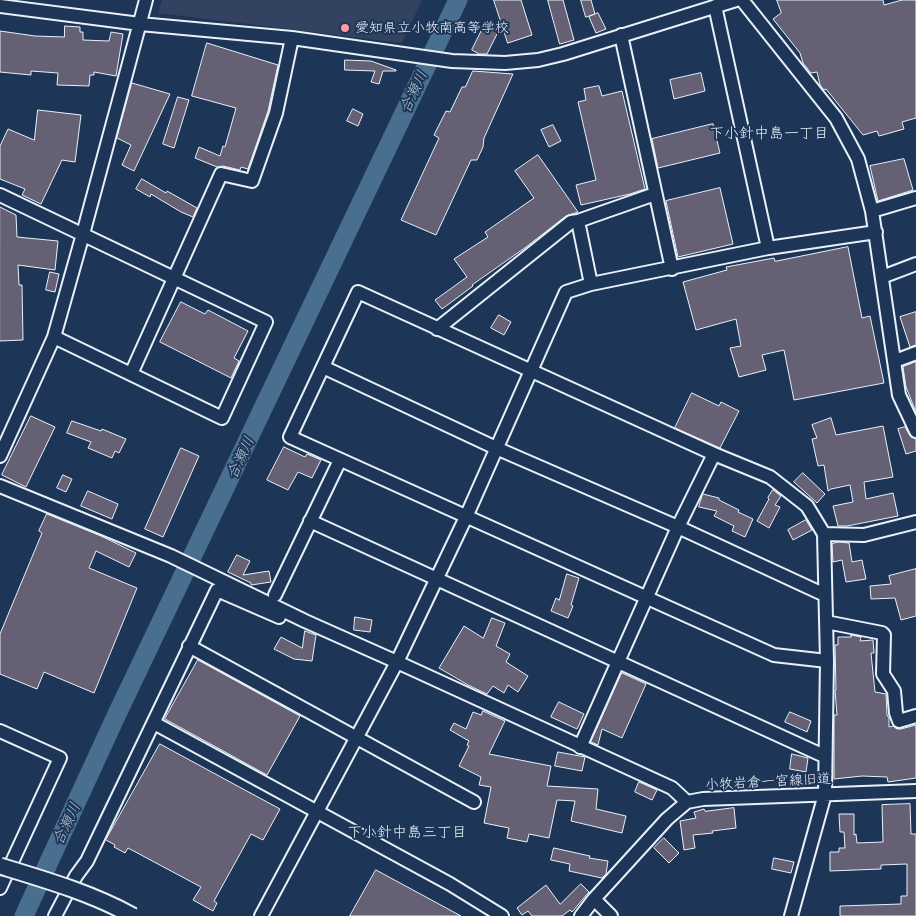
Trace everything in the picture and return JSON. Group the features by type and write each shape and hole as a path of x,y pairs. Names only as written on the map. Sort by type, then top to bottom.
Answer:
{"main road":[{"path":"0,866 55,882 112,905 133,916"}],"street":[{"path":"0,456 54,337 146,0"},
{"path":"0,6 46,6 140,24 292,38 452,61 505,63 538,60 563,54 736,0"},
{"path":"742,0 836,118 858,159 876,232 899,395 916,431"},
{"path":"714,6 768,248"},
{"path":"621,36 672,268"},
{"path":"130,374 221,174 252,181 276,113 292,38"},
{"path":"0,194 266,322 222,418 54,337"},
{"path":"437,329 571,222 655,194"},
{"path":"872,210 916,198"},
{"path":"578,221 591,284"},
{"path":"261,916 398,662 466,517 566,292 591,284 768,248 876,232"},
{"path":"882,277 916,264"},
{"path":"791,916 825,794 824,756 827,661 824,534 807,506 770,477 530,372 358,292 290,437 774,655 827,661"},
{"path":"895,361 916,353"},
{"path":"324,367 496,448 678,527 825,595"},
{"path":"580,747 678,527 714,454"},
{"path":"275,595 340,460"},
{"path":"0,486 204,571 305,621 672,788 687,802"},
{"path":"310,521 824,756"},
{"path":"824,534 864,535 916,522"},
{"path":"55,916 76,876 87,861 217,590 297,625 305,621"},
{"path":"826,622 882,633 884,635 882,674 894,691 896,713 899,721 916,716"},
{"path":"189,646 474,802"},
{"path":"154,722 450,884 502,916"},
{"path":"0,731 60,758 0,888"},
{"name":"小牧岩倉一宮線旧道","path":"581,916 594,899 667,819 687,802 703,799 916,791"},
{"path":"594,899 611,916"}],"shaded area":[{"name":"愛知県立小牧南高等学校","path":"162,0 422,0 402,43 158,13"}],"building":[{"path":"494,0 521,0 532,35 508,43"},
{"path":"548,0 563,0 574,40 560,44"},
{"path":"581,0 591,0 595,14 586,17"},
{"path":"777,0 883,0 884,5 902,0 916,0 916,118 902,122 904,129 879,136 877,131 863,135 826,89 824,90 820,85 817,72 811,73 803,63 800,53 773,19 781,13"},
{"path":"598,13 606,29 596,33 589,17"},
{"path":"486,22 500,28 487,54 479,54 472,50"},
{"path":"65,26 80,27 80,32 83,32 83,40 109,41 111,32 123,34 116,76 94,72 94,75 90,75 89,86 57,85 58,73 31,71 31,75 0,72 0,31 35,36 64,37"},
{"path":"207,43 278,65 268,111 248,169 241,167 240,170 223,166 217,167 195,158 199,147 220,156 223,146 225,147 236,108 192,96"},
{"path":"345,60 371,61 396,71 383,71 379,84 371,82 375,71 345,70"},
{"path":"473,71 513,74 484,138 483,147 477,160 471,160 436,235 401,220 439,138 434,135 446,111 450,112 462,87 465,87"},
{"path":"701,73 705,91 674,99 670,80"},
{"path":"132,83 170,94 134,171 122,165 131,145 117,138"},
{"path":"599,86 602,96 622,91 645,189 581,205 576,185 596,180 578,102 586,100 584,89"},
{"path":"178,97 189,100 174,148 163,144"},
{"path":"353,109 363,114 358,126 347,121"},
{"path":"38,110 81,115 75,162 62,160 41,204 22,195 25,189 0,179 0,146 8,129 34,140"},
{"path":"713,124 720,153 658,168 652,139"},
{"path":"553,125 561,141 549,147 541,130"},
{"path":"538,155 578,212 566,216 442,309 435,300 467,277 454,259 488,237 485,232 534,198 515,171"},
{"path":"904,159 913,190 878,201 870,166"},
{"path":"142,179 197,208 193,217 151,194 150,197 136,189"},
{"path":"720,188 733,244 678,257 666,201"},
{"path":"0,207 16,215 17,237 58,241 55,270 18,265 19,285 22,285 23,340 0,341"},
{"path":"848,247 862,318 870,316 884,383 794,400 784,350 762,355 766,370 739,377 730,348 741,346 736,319 696,330 683,282 727,270 726,267 774,258 775,261"},
{"path":"50,272 59,274 55,292 46,290"},
{"path":"181,302 205,314 208,310 248,331 234,358 239,361 231,378 160,342"},
{"path":"916,312 916,345 910,347 900,317"},
{"path":"499,315 511,322 504,335 491,328"},
{"path":"916,362 916,412 906,387 903,367"},
{"path":"692,393 719,406 721,402 739,411 720,448 675,428"},
{"path":"31,416 55,427 26,487 2,475"},
{"path":"831,418 836,435 883,426 893,477 864,482 866,499 893,493 898,516 838,526 833,506 853,502 850,485 828,491 824,465 818,466 812,439 817,438 812,425"},
{"path":"72,421 101,431 102,429 126,439 119,453 115,451 112,458 88,448 91,442 67,433"},
{"path":"905,427 911,437 916,439 916,451 906,454 898,429"},
{"path":"284,447 305,457 307,454 321,460 312,478 298,472 288,490 267,480"},
{"path":"181,448 199,456 163,537 145,529"},
{"path":"803,473 825,494 817,503 794,482"},
{"path":"63,475 72,479 66,492 57,488"},
{"path":"773,490 781,496 775,505 780,507 769,528 757,521"},
{"path":"88,491 118,504 112,519 81,506"},
{"path":"703,494 719,498 719,500 739,510 738,512 753,519 745,537 732,531 734,526 714,516 717,511 699,507"},
{"path":"47,514 101,536 136,553 129,567 96,551 89,568 137,588 94,693 44,672 37,689 0,674 0,634 42,533 39,531"},
{"path":"806,520 812,530 793,540 788,530"},
{"path":"839,542 849,543 852,562 862,560 866,579 846,582 842,560 833,562 832,544"},
{"path":"237,555 250,561 243,575 269,571 271,582 251,585 251,583 228,572"},
{"path":"916,569 916,616 901,620 895,598 871,599 870,586 891,584 889,576"},
{"path":"567,574 579,578 571,605 573,606 568,618 551,611 556,598 559,600"},
{"path":"355,617 372,620 370,632 354,630"},
{"path":"492,618 505,623 496,646 510,654 506,662 528,676 518,692 508,685 504,693 493,686 487,694 439,668 464,626 483,638"},
{"path":"305,631 316,635 312,661 294,659 274,649 281,637 302,648"},
{"path":"851,635 861,637 860,641 873,640 874,653 871,653 875,692 886,694 889,727 893,726 901,729 916,725 916,778 888,782 887,777 862,776 834,779 834,715 837,715 835,645 838,645 838,637 851,637"},
{"path":"198,660 300,716 267,775 165,719"},
{"path":"622,673 646,684 622,738 602,729 598,745 591,742"},
{"path":"559,702 584,714 577,729 551,717"},
{"path":"483,711 505,721 489,754 551,766 547,786 598,789 596,809 626,816 622,833 571,821 575,801 557,800 549,838 529,834 527,842 507,838 509,828 484,823 491,787 479,785 481,777 459,766 469,746 467,745 469,741 450,730 454,723 466,729 473,712 481,715"},
{"path":"790,712 811,721 807,732 785,722"},
{"path":"160,744 280,809 263,840 251,834 214,901 217,903 213,911 193,900 201,887 128,848 125,853 106,840"},
{"path":"558,752 585,757 582,771 555,766"},
{"path":"792,754 808,758 806,772 790,769"},
{"path":"639,782 657,790 652,800 635,792"},
{"path":"910,804 911,834 916,834 916,916 840,916 840,906 901,904 901,896 907,896 907,864 881,865 881,869 830,871 830,852 839,852 839,848 845,848 844,832 840,832 839,814 854,814 854,835 856,834 857,843 883,842 882,805"},
{"path":"734,808 736,828 693,835 695,848 684,850 680,821 696,818 694,812 704,809 705,811"},
{"path":"664,838 679,853 669,863 654,848"},
{"path":"554,848 590,856 589,858 608,861 606,874 602,878 569,871 570,864 551,860"},
{"path":"774,858 794,862 791,873 772,869"},
{"path":"376,870 461,916 350,916"},
{"path":"581,884 589,892 572,912 570,910 562,916 532,916 528,911 522,915 517,908 546,885 560,904"}],"waterway":[{"name":"合瀬川","path":"24,916 117,714 458,0"}],"place":[{"name":"愛知県立小牧南高等学校","path":"345,28"}],"district":[{"name":"下小針中島一丁目","path":"769,134"},
{"name":"下小針中島三丁目","path":"407,833"}]}
